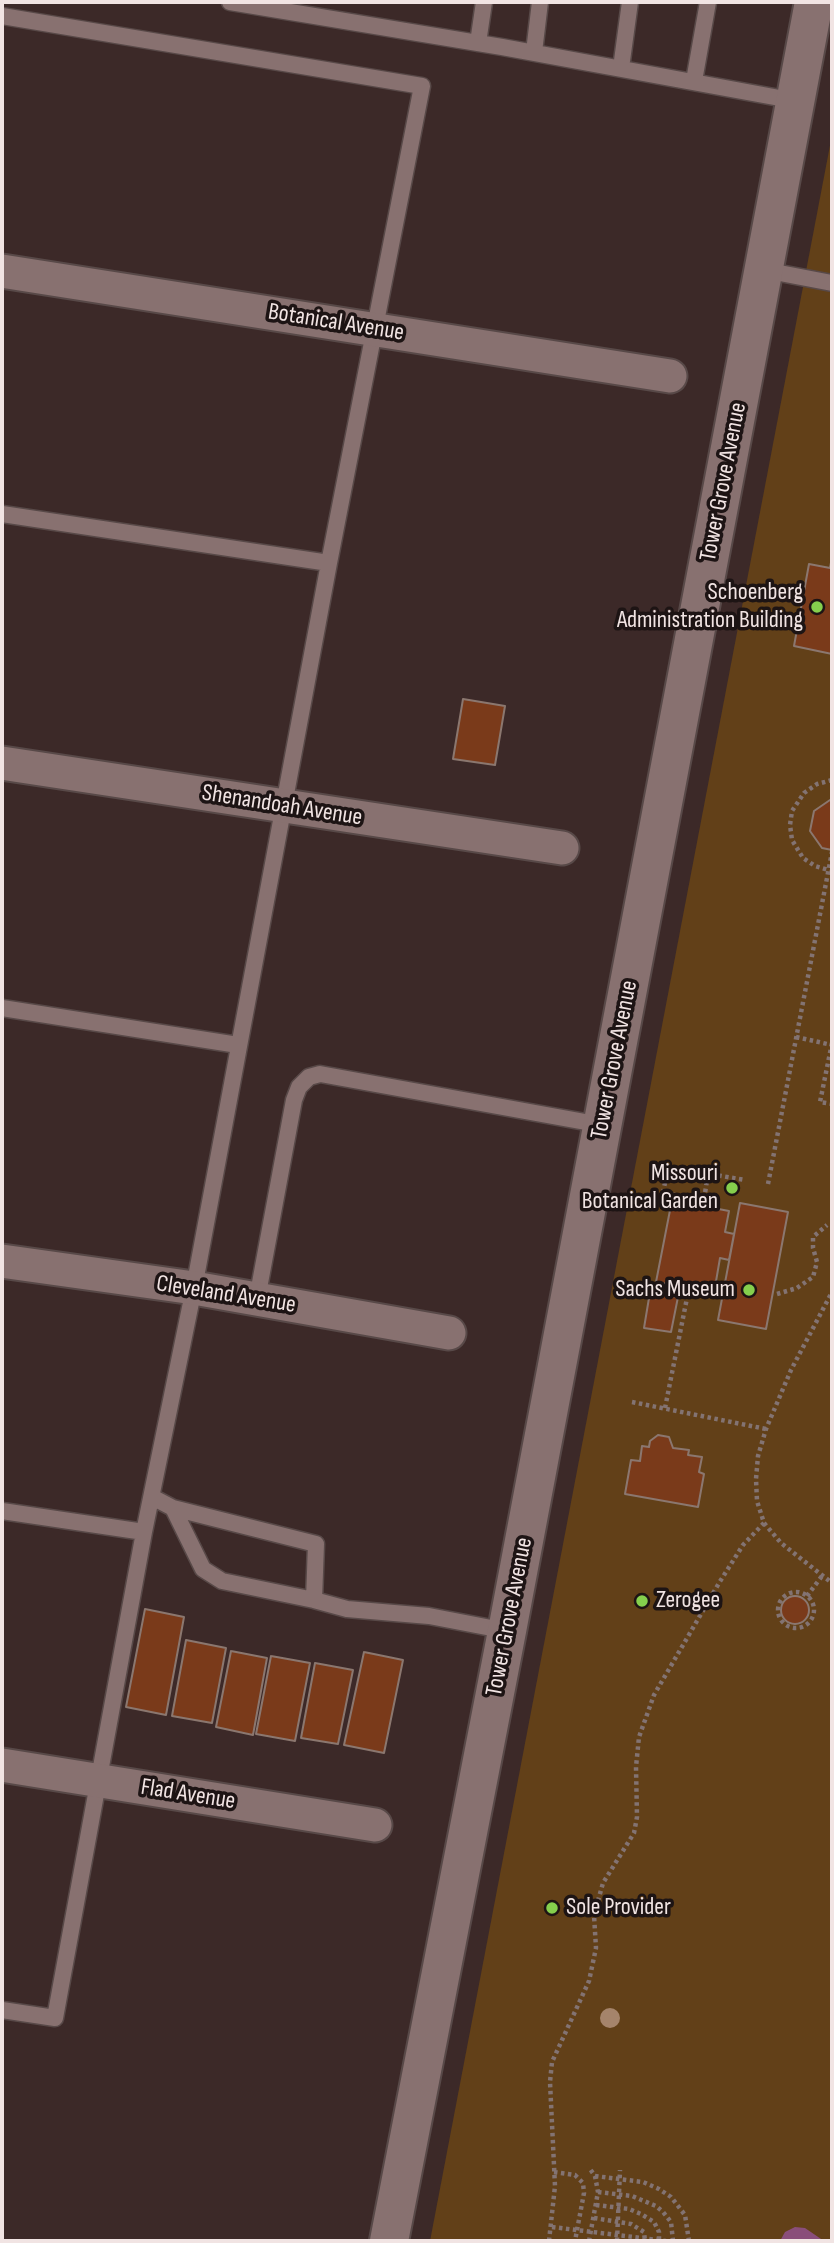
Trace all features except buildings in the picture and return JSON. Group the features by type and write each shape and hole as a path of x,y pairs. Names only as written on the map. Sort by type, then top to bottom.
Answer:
{"street":[{"name":"Tower Grove Avenue","path":"389,2241 796,101 814,23"},
{"name":"Botanical Avenue","path":"2,271 670,376"},
{"name":"Shenandoah Avenue","path":"2,763 562,848"},
{"name":"Cleveland Avenue","path":"2,1261 194,1288 449,1333"},
{"name":"Flad Avenue","path":"2,1765 375,1825"}],"lane":[{"path":"230,2 534,52 796,101"},
{"path":"478,43 484,2"},
{"path":"534,52 540,2"},
{"path":"621,68 630,2"},
{"path":"694,81 708,2"},
{"path":"2,16 422,86 237,1045 194,1288 144,1532 55,2018 2,2010"},
{"path":"765,270 832,283"},
{"path":"2,514 329,563"},
{"path":"2,1008 237,1045"},
{"path":"257,1299 294,1100 299,1087 309,1077 320,1074 602,1125"},
{"path":"152,1497 173,1508 316,1544 314,1600"},
{"path":"173,1508 204,1569 222,1581 347,1609 429,1616 507,1631"},
{"path":"2,1511 144,1532"}],"path":[{"path":"831,871 810,864 799,853 792,840 790,825 792,811 804,793 817,784 832,780"},
{"path":"768,1184 831,871 832,852"},
{"path":"796,1037 832,1044 830,1068 820,1102 832,1104"},
{"path":"704,1200 663,1193 667,1167 745,1180"},
{"path":"703,1206 708,1174"},
{"path":"777,1294 797,1289 813,1277 817,1262 813,1237 827,1225"},
{"path":"665,1408 689,1288"},
{"path":"832,1292 791,1370 766,1429 755,1479 757,1501 764,1523 781,1543 832,1583"},
{"path":"632,1402 766,1429"},
{"path":"550,2241 555,2209 550,2082 552,2062 592,1973 596,1948 594,1915 603,1883 634,1833 637,1817 636,1767 639,1737 654,1695 719,1583 743,1545 764,1523"},
{"path":"807,1596 822,1576"},
{"path":"793,1592 807,1596 814,1606 812,1620 802,1628 795,1629 785,1625 778,1613 781,1599 793,1592"},
{"path":"589,2241 598,2192 596,2176 590,2169"},
{"path":"617,2238 620,2170"},
{"path":"555,2172 575,2175 583,2183 584,2193 575,2241"},
{"path":"596,2176 643,2182 671,2197 685,2215 689,2241"},
{"path":"598,2192 639,2198 663,2212 671,2222 673,2241"},
{"path":"596,2205 635,2211 654,2222 659,2232 659,2241"},
{"path":"594,2218 631,2224 646,2234 645,2240"},
{"path":"552,2227 617,2238 666,2241"}],"shaded area":[{"name":"Missouri Botanical Garden","path":"832,135 832,2241 430,2241"},
{"path":"795,2227 805,2228 824,2241 780,2241 785,2232"}],"place":[{"name":"Schoenberg Administration Building","path":"817,607"},
{"name":"Missouri Botanical Garden","path":"732,1188"},
{"name":"Sachs Museum","path":"749,1290"},
{"name":"Zerogee","path":"642,1601"},
{"name":"Sole Provider","path":"552,1908"}]}
